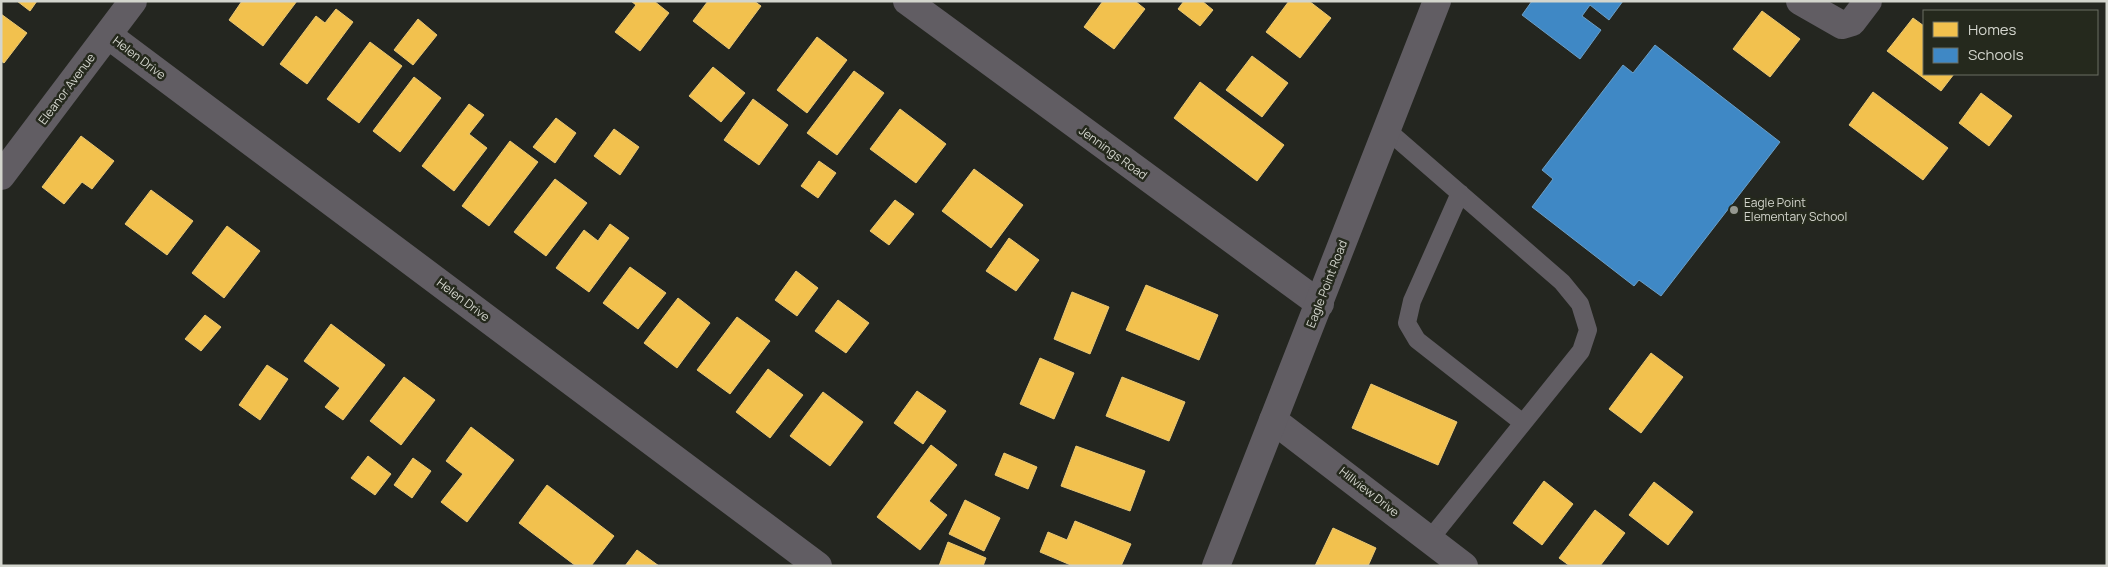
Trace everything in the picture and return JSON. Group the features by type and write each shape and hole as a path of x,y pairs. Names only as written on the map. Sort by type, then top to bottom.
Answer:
{"street":[{"name":"Eleanor Avenue","path":"1,176 133,1"},
{"name":"Jennings Road","path":"907,1 1320,304"},
{"name":"Eagle Point Road","path":"1216,566 1437,1"},
{"path":"1800,1 1842,25 1852,22 1868,1"},
{"name":"Helen Drive","path":"108,34 818,566"},
{"name":"Hillview Drive","path":"1274,420 1464,566"}],"lane":[{"path":"1387,130 1562,282 1580,304 1588,330 1581,351 1430,540"},
{"path":"1460,193 1412,301 1407,323 1418,340 1523,423"}],"building: Homes":[{"path":"17,1 37,1 30,11"},
{"path":"242,1 297,1 263,46 229,20"},
{"path":"631,1 654,1 669,13 640,51 615,32 636,5"},
{"path":"708,1 754,1 761,6 729,49 693,21"},
{"path":"1103,1 1135,1 1145,9 1114,49 1084,27"},
{"path":"1184,1 1202,1 1213,10 1200,26 1178,9"},
{"path":"1289,1 1309,1 1331,18 1300,58 1266,32"},
{"path":"336,9 353,22 307,84 280,64 316,16 325,23"},
{"path":"1762,11 1800,39 1770,77 1733,49"},
{"path":"1,14 27,33 4,63 1,61"},
{"path":"1913,18 1923,25 1923,75 1953,75 1941,91 1887,51"},
{"path":"418,19 437,35 413,65 394,50"},
{"path":"817,37 847,60 807,113 777,90"},
{"path":"370,42 402,66 359,123 327,99"},
{"path":"1252,56 1288,83 1262,117 1226,90"},
{"path":"713,67 745,93 721,122 689,96"},
{"path":"854,71 884,93 837,155 807,133"},
{"path":"414,77 441,98 400,152 373,131"},
{"path":"1200,82 1284,145 1257,181 1174,118"},
{"path":"1873,92 1948,148 1923,180 1849,125"},
{"path":"1981,93 2012,116 1989,146 1959,123"},
{"path":"753,99 788,125 759,165 724,140"},
{"path":"469,104 484,115 469,134 487,148 454,191 422,166"},
{"path":"900,109 946,144 916,183 870,149"},
{"path":"556,118 576,133 555,163 533,147"},
{"path":"614,129 639,147 620,175 594,156"},
{"path":"81,136 114,161 92,189 82,182 64,204 42,187"},
{"path":"510,141 538,162 489,226 462,206"},
{"path":"819,161 836,173 818,198 801,186"},
{"path":"974,169 1023,205 991,248 942,211"},
{"path":"555,179 587,203 546,256 514,232"},
{"path":"151,190 193,221 167,255 125,224"},
{"path":"895,200 914,214 889,245 870,231"},
{"path":"610,224 629,238 589,292 556,268 584,230 598,241"},
{"path":"227,226 260,251 224,298 192,273"},
{"path":"1009,238 1039,260 1016,291 986,271"},
{"path":"630,267 666,293 638,329 603,303"},
{"path":"796,271 818,288 797,316 775,300"},
{"path":"1146,285 1218,315 1199,360 1126,330"},
{"path":"1072,292 1109,307 1090,354 1054,339"},
{"path":"678,298 710,323 677,368 644,343"},
{"path":"838,300 869,323 846,353 815,331"},
{"path":"205,315 221,327 201,351 185,339"},
{"path":"737,317 770,341 730,394 697,370"},
{"path":"331,324 385,365 343,420 325,407 340,388 304,361"},
{"path":"1651,353 1683,377 1641,433 1609,409"},
{"path":"1040,358 1074,373 1054,419 1020,404"},
{"path":"267,365 288,379 260,420 239,405"},
{"path":"768,369 803,395 770,438 736,412"},
{"path":"404,377 435,400 401,445 370,421"},
{"path":"1122,377 1185,402 1169,441 1106,416"},
{"path":"1371,384 1457,422 1438,465 1352,428"},
{"path":"917,391 946,411 923,444 894,423"},
{"path":"823,392 863,422 830,466 790,436"},
{"path":"471,427 514,460 467,522 441,502 463,474 446,461"},
{"path":"931,445 957,465 929,501 947,515 920,550 877,517"},
{"path":"1076,446 1145,471 1130,511 1061,486"},
{"path":"1004,453 1037,467 1028,489 995,475"},
{"path":"368,456 391,474 375,495 351,478"},
{"path":"413,458 431,471 412,498 394,485"},
{"path":"1544,481 1573,504 1542,545 1513,523"},
{"path":"1654,482 1693,512 1668,545 1629,515"},
{"path":"547,485 614,536 591,566 576,566 519,523"},
{"path":"965,500 1000,518 984,551 949,534"},
{"path":"1595,510 1625,533 1600,566 1570,566 1559,558"},
{"path":"1075,521 1131,544 1121,566 1073,566 1040,552 1048,532 1067,540"},
{"path":"1333,528 1376,548 1368,566 1315,566"},
{"path":"948,542 986,558 983,566 939,566"},
{"path":"637,550 659,566 625,566"}],"building: Schools":[{"path":"1532,1 1623,1 1609,20 1590,5 1582,16 1601,30 1580,59 1522,15"},
{"path":"1655,45 1780,142 1661,296 1639,280 1634,286 1532,207 1553,179 1542,170 1623,65 1633,73"}],"place":[{"name":"Eagle Point Elementary School","path":"1734,210"}]}
